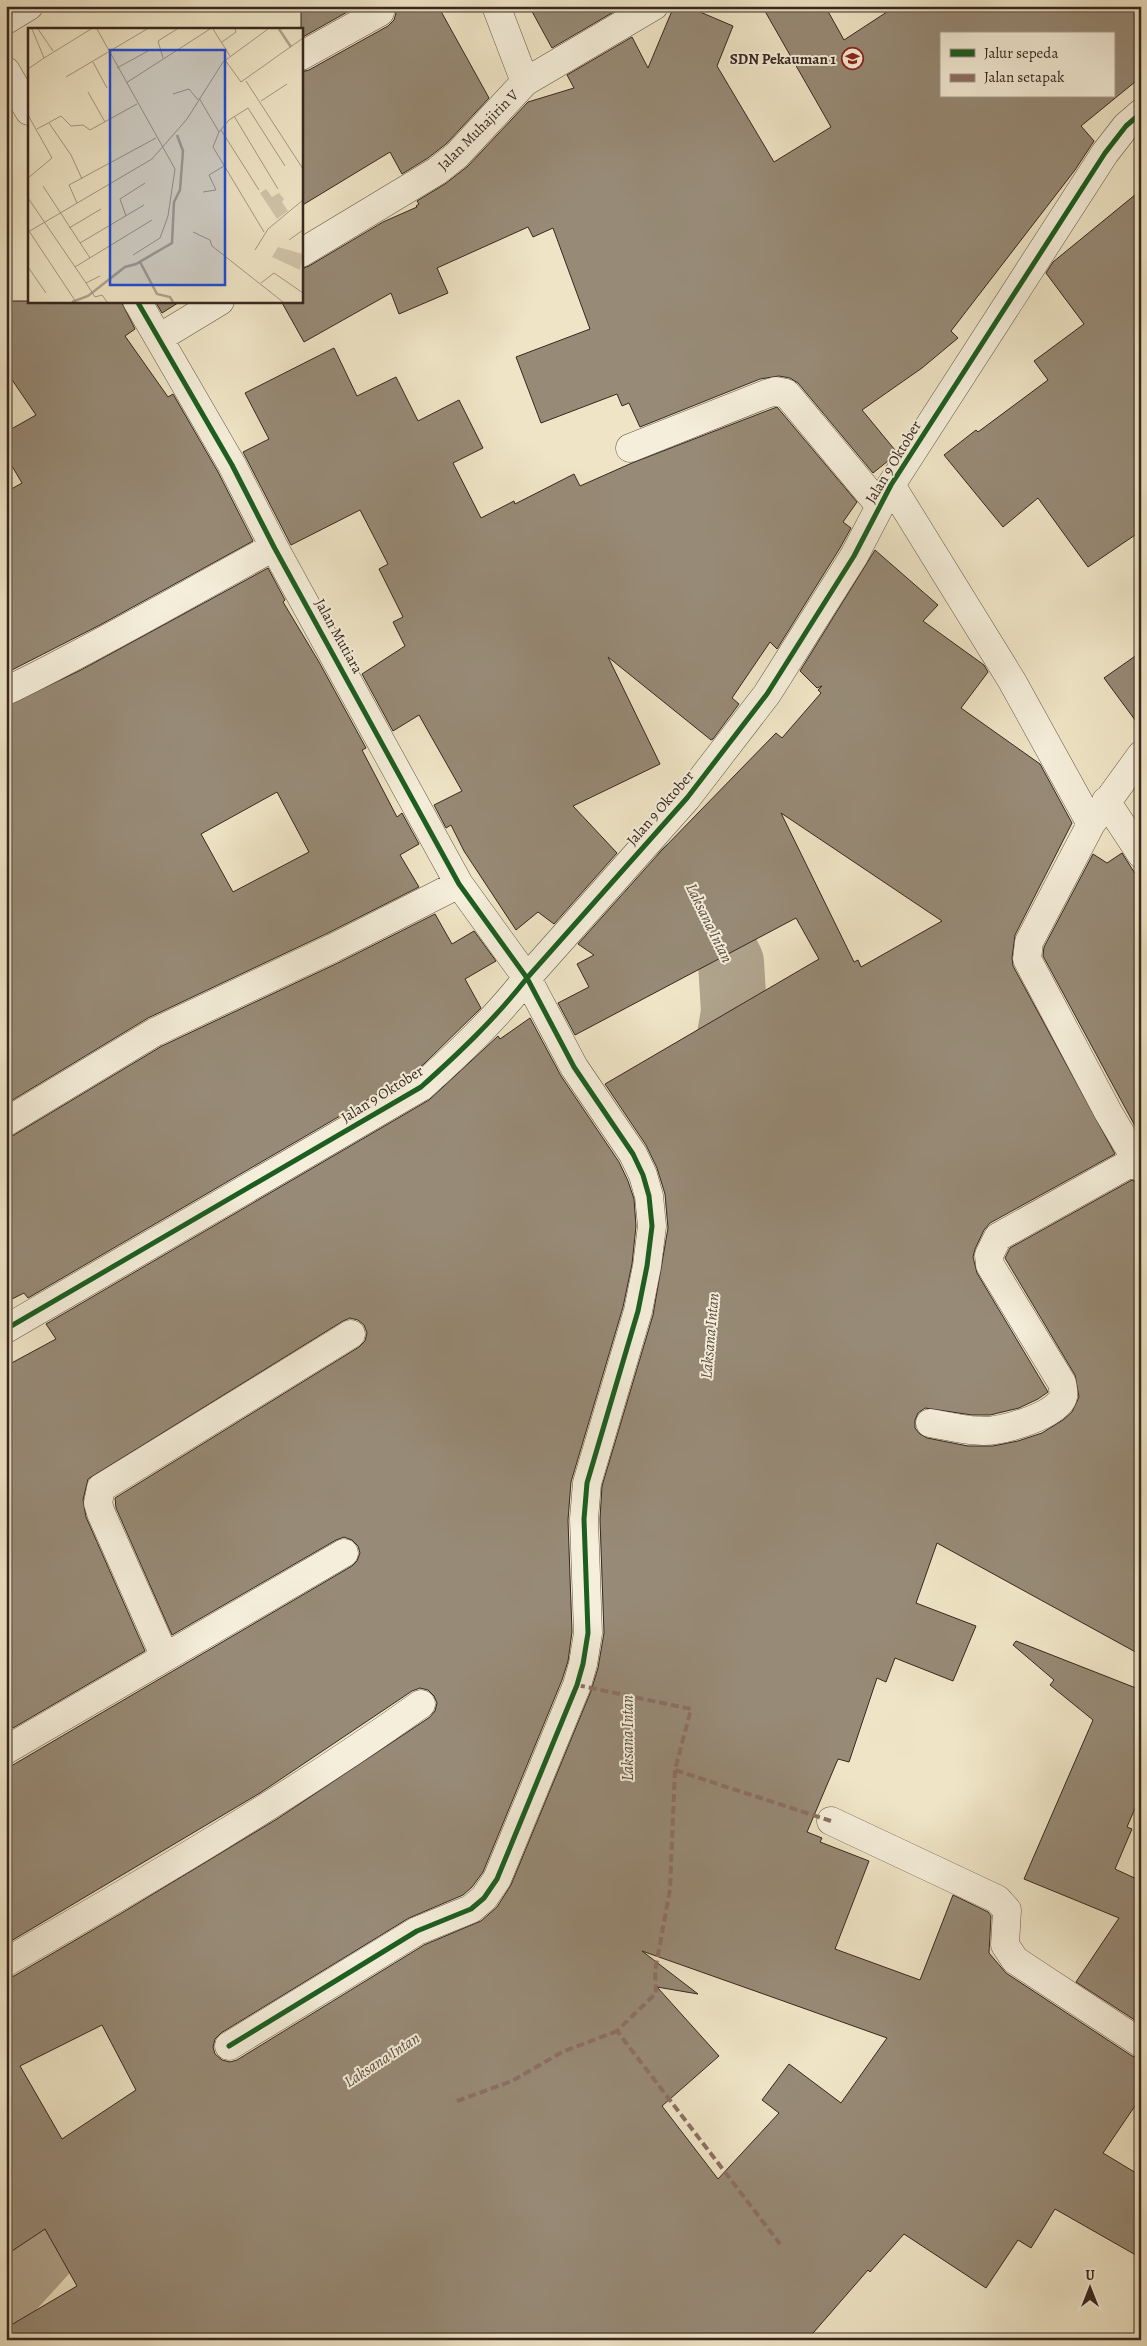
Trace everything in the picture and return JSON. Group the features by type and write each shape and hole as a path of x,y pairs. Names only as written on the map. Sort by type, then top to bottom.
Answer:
{"street":[{"path":"6,20 29,6"},
{"path":"496,6 526,82"},
{"name":"Jalan Muhajirin V","path":"302,252 437,171 457,155 526,82 654,6"},
{"path":"302,55 380,12"},
{"path":"6,71 28,109"},
{"name":"Jalan 9 Oktober","path":"6,1328 421,1088 458,1055 496,1015 687,798 767,694 854,556 885,496 1105,153 1126,126 1141,113"},
{"name":"Jalan Mutiara","path":"139,302 232,465 274,546 459,884 527,978 574,1067 633,1154 643,1175 649,1196 652,1226 647,1266 638,1311 587,1483 584,1519 588,1633 583,1664 577,1685 498,1879 484,1898 471,1909 417,1931 229,2046"},
{"path":"159,338 218,302"},
{"path":"630,448 766,394 776,391 786,392 885,496 1012,681 1091,824"},
{"path":"6,692 65,662 274,546"},
{"path":"930,1423 981,1431 997,1430 1039,1416 1061,1401 1064,1392 1062,1383 990,1265 989,1255 998,1237 1138,1164 1027,960 1030,942 1091,824 1141,755"},
{"path":"1106,801 1141,854"},
{"path":"6,1122 155,1032 333,948 459,884"},
{"path":"165,1658 101,1512 98,1503 101,1488 351,1334"},
{"path":"6,1750 344,1552"},
{"path":"6,1962 168,1869 350,1754 421,1704"},
{"path":"831,1821 997,1899 1007,1910 1005,1946 1015,1960 1141,2044"}],"building":[{"path":"301,6 358,6 302,37"},
{"path":"394,6 438,6 489,98 446,144 402,174 390,152 302,205 302,72 309,70 388,26 394,20 396,13"},
{"path":"529,6 615,6 617,10 552,48"},
{"path":"674,6 686,6 733,26 717,66 774,162 831,127 762,6 825,6 844,40 896,6 1141,6 1141,77 1081,126 1094,141 1075,170 951,331 958,338 922,368 862,410 895,450 888,461 873,473 798,383 790,378 779,376 760,379 640,427 629,403 622,406 617,394 541,423 516,357 590,329 553,228 533,237 528,227 437,268 448,293 399,314 391,293 304,342 282,302 302,302 302,269 383,222 417,207 419,204 417,201 445,184 468,166 528,102 574,88 567,75 632,37 648,68"},
{"path":"1141,190 1141,531 1088,567 1038,498 1003,527 944,455 976,430 978,432 1048,380 1034,361 1084,324 1046,273 1053,262"},
{"path":"6,301 122,302 135,329 125,336 168,397 173,394 218,472 253,541 100,625 6,673 6,492 22,483 6,456 6,432 36,415 6,371"},
{"path":"156,302 179,302 162,313"},
{"path":"334,348 357,396 396,377 418,421 459,400 483,448 453,463 481,518 514,501 515,504 574,474 580,486 632,463 777,407 857,502 843,522 851,528 840,548 777,649 770,642 732,698 739,704 713,739 711,740 608,657 660,764 573,806 617,853 554,924 538,912 516,930 464,851 451,825 446,828 434,805 462,791 419,715 393,731 362,674 405,646 393,622 403,617 379,569 388,564 360,510 291,545 243,452 269,439 245,393"},
{"path":"875,550 938,605 923,621 984,665 988,672 961,708 1040,764 1072,823 1015,935 1012,958 1013,966 1115,1154 990,1223 984,1230 975,1249 973,1257 977,1273 1048,1392 1019,1408 990,1415 972,1415 925,1408 918,1413 915,1420 915,1428 920,1434 927,1438 968,1446 993,1446 1018,1441 1042,1433 1072,1412 1079,1397 1075,1375 1005,1258 1010,1248 1132,1180 1141,1184 1141,1655 937,1543 916,1603 976,1626 953,1681 895,1658 886,1682 877,1678 849,1762 838,1759 807,1832 822,1838 820,1842 869,1861 835,1949 920,1980 953,1895 988,1912 991,1916 989,1953 1006,1973 1132,2056 1141,2059 1141,2097 1103,2153 1141,2176 1141,2258 1055,2209 1031,2248 1018,2240 986,2288 904,2234 870,2272 868,2270 807,2340 6,2340 6,2328 77,2286 45,2229 6,2255 6,1978 14,1976 120,1914 277,1819 430,1717 435,1711 437,1703 434,1696 428,1690 420,1688 412,1691 260,1793 6,1944 6,1769 352,1566 357,1561 360,1553 358,1546 352,1540 344,1537 336,1540 172,1635 116,1508 115,1498 359,1347 365,1341 367,1333 364,1325 358,1320 350,1318 343,1321 88,1479 83,1500 86,1517 145,1651 13,1728 6,1718 6,1366 56,1339 46,1324 429,1100 498,1036 500,1039 530,1018 561,1076 619,1162 634,1199 636,1226 632,1264 623,1307 571,1482 568,1520 572,1632 568,1661 562,1680 483,1872 472,1887 463,1895 409,1918 221,2033 215,2039 213,2047 215,2054 222,2060 230,2062 237,2060 424,1945 481,1921 497,1907 511,1885 591,1691 598,1668 604,1633 600,1519 602,1486 653,1315 668,1228 665,1194 657,1168 646,1145 605,1084 819,959 796,918 575,1035 558,1003 589,987 577,964 594,955 578,944 661,851 776,733 782,738 821,693 818,690 822,686 817,688 800,671","holes":["781,813 942,921 861,967 858,960 854,962","642,1951 887,2038 841,2103 789,2064 762,2100 779,2113 718,2179 662,2106 719,2056 657,1987 698,1994","102,2025 136,2090 62,2139 20,2066"]},
{"path":"268,568 285,600 283,602 319,662 366,748 362,750 397,817 402,813 419,844 400,855 419,887 326,934 148,1018 6,1104 6,706 81,670","holes":["277,792 309,852 233,892 201,834"]},
{"path":"1141,652 1141,728 1104,678"},
{"path":"1122,853 1141,883 1141,1137 1043,956 1044,947 1093,854 1107,863"},
{"path":"435,914 452,944 474,931 496,961 465,979 481,1008 425,1063 412,1074 28,1298 24,1293 6,1302 6,1138 162,1046 340,962"},
{"path":"1016,1641 1141,1690 1141,1794 1127,1827 1132,1829 1115,1869 1141,1881 1141,2024 1076,1982 1119,1918 1024,1879 1093,1720 1050,1685 1054,1680 1013,1645"}],"waterway":[{"name":"Laksana Intan","path":"685,872 731,962 734,1012 719,1100"},
{"name":"Laksana Intan","path":"6,2294 67,2227 125,2188"}],"marked path":[{"path":"577,1685 691,1709 675,1770 831,1821"},
{"path":"675,1770 670,1889 655,1971 656,1993 617,2031 780,2244"},
{"path":"457,2101 512,2081 562,2052 617,2031"}],"cycle path":[{"path":"6,1329 421,1087 489,1022 687,798 767,694 854,556 891,485 1105,153 1126,126 1141,113"},
{"path":"138,302 232,465 274,547 459,884 527,978 574,1067 633,1154 643,1175 649,1196 652,1226 647,1266 638,1311 587,1483 584,1519 588,1633 583,1664 577,1685 497,1879 484,1898 471,1909 417,1931 229,2046"}],"place":[{"name":"SDN Pekauman 1","path":"852,59"}]}
